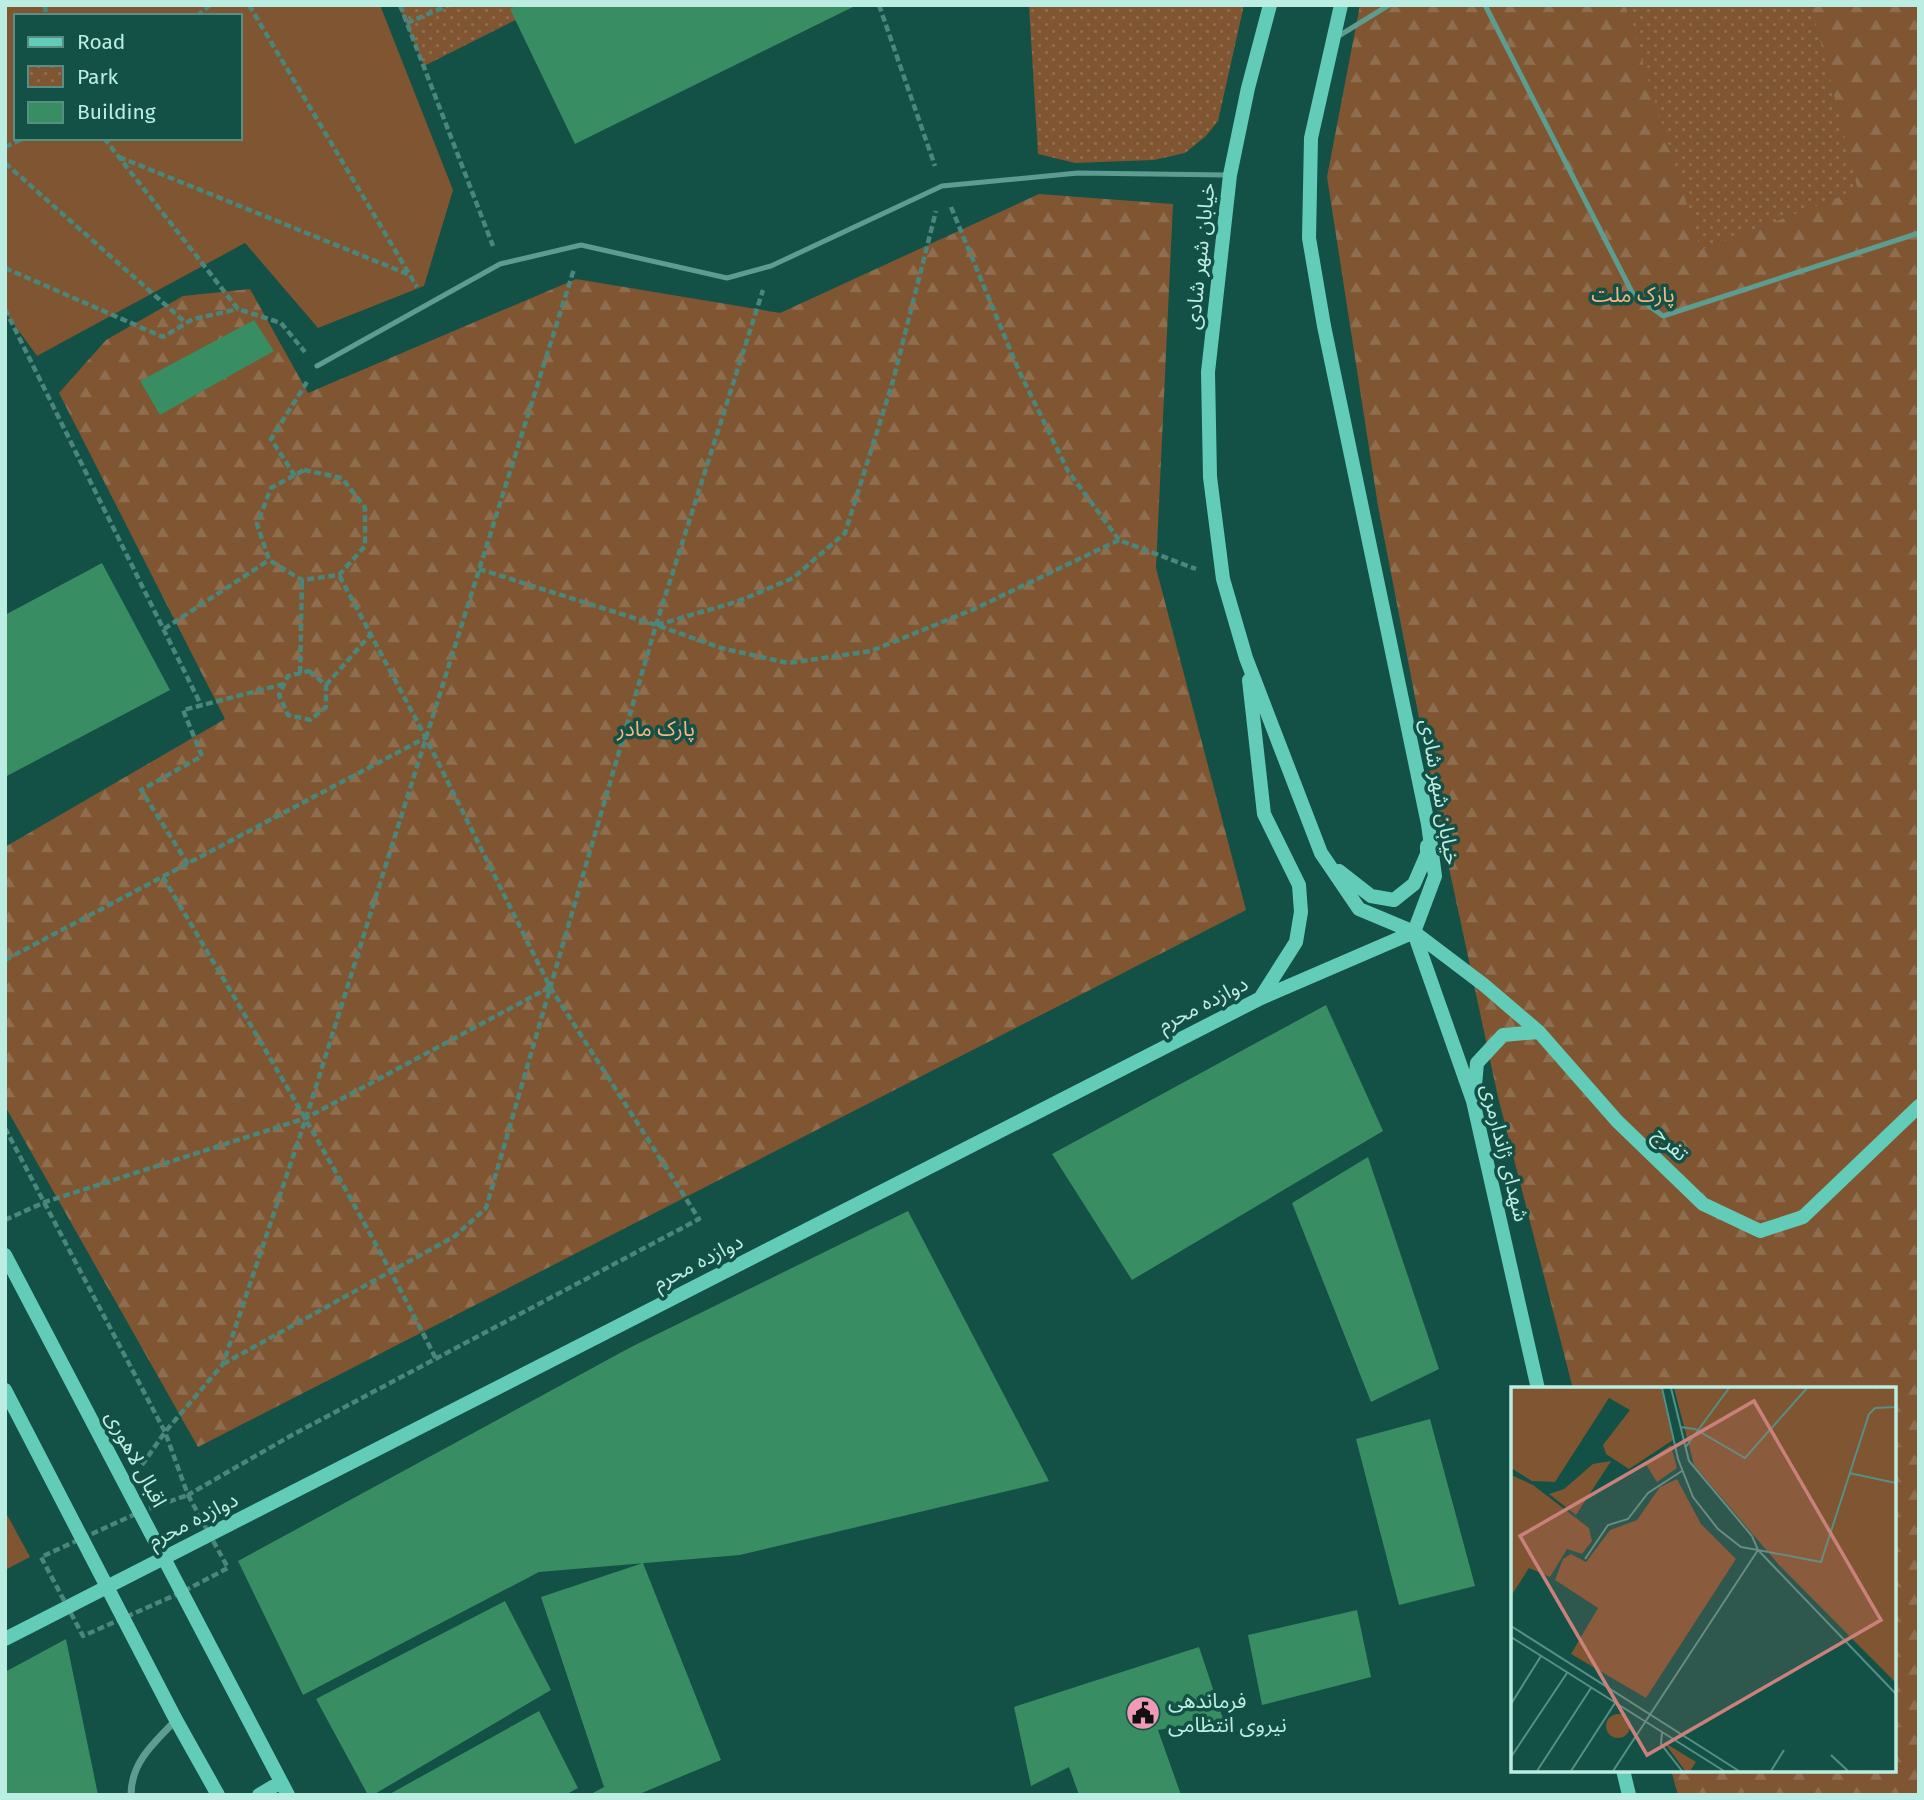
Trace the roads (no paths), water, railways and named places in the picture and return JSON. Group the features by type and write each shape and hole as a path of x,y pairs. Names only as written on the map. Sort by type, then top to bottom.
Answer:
{"main road":[{"name":"خیابان شهر شادی","path":"1270,5 1248,88 1230,175 1208,372 1210,477 1223,579 1246,658 1321,853 1359,909 1414,932 1435,876 1428,824 1324,326 1309,239 1311,138 1341,5"},
{"path":"1246,658 1264,814 1299,885 1301,912 1296,942 1261,998"},
{"path":"1321,853 1371,896 1394,900 1415,884 1427,854 1428,824"},
{"name":"دوازده محرم","path":"5,1639 1261,998 1414,932"},
{"name":"تفرج","path":"1414,932 1484,985 1539,1032 1617,1121 1703,1204 1760,1231 1803,1217 1919,1106"},
{"name":"شهدای ژاندارمری","path":"1414,932 1473,1101 1538,1387"},
{"path":"1473,1101 1477,1063 1503,1035 1539,1032"},
{"name":"اقبال لاهوری","path":"5,1255 284,1789"},
{"path":"5,1390 176,1720 218,1795"},
{"path":"1623,1772 1629,1795"},
{"path":"258,1795 284,1789"}],"street":[{"path":"131,1795 131,1783 141,1757 176,1720"}],"lane":[{"path":"1332,40 1389,5"},
{"path":"1485,5 1633,294 1663,316 1919,233"},
{"path":"317,366 500,264 581,244 727,278 771,266 942,186 1078,173 1230,175"}],"place":[{"name":"فرماندهی نیروی انتظامی","path":"1143,1713"}],"park label":[{"name":"پارک ملت","path":"1633,295"},
{"name":"پارک مادر","path":"656,729"}]}
